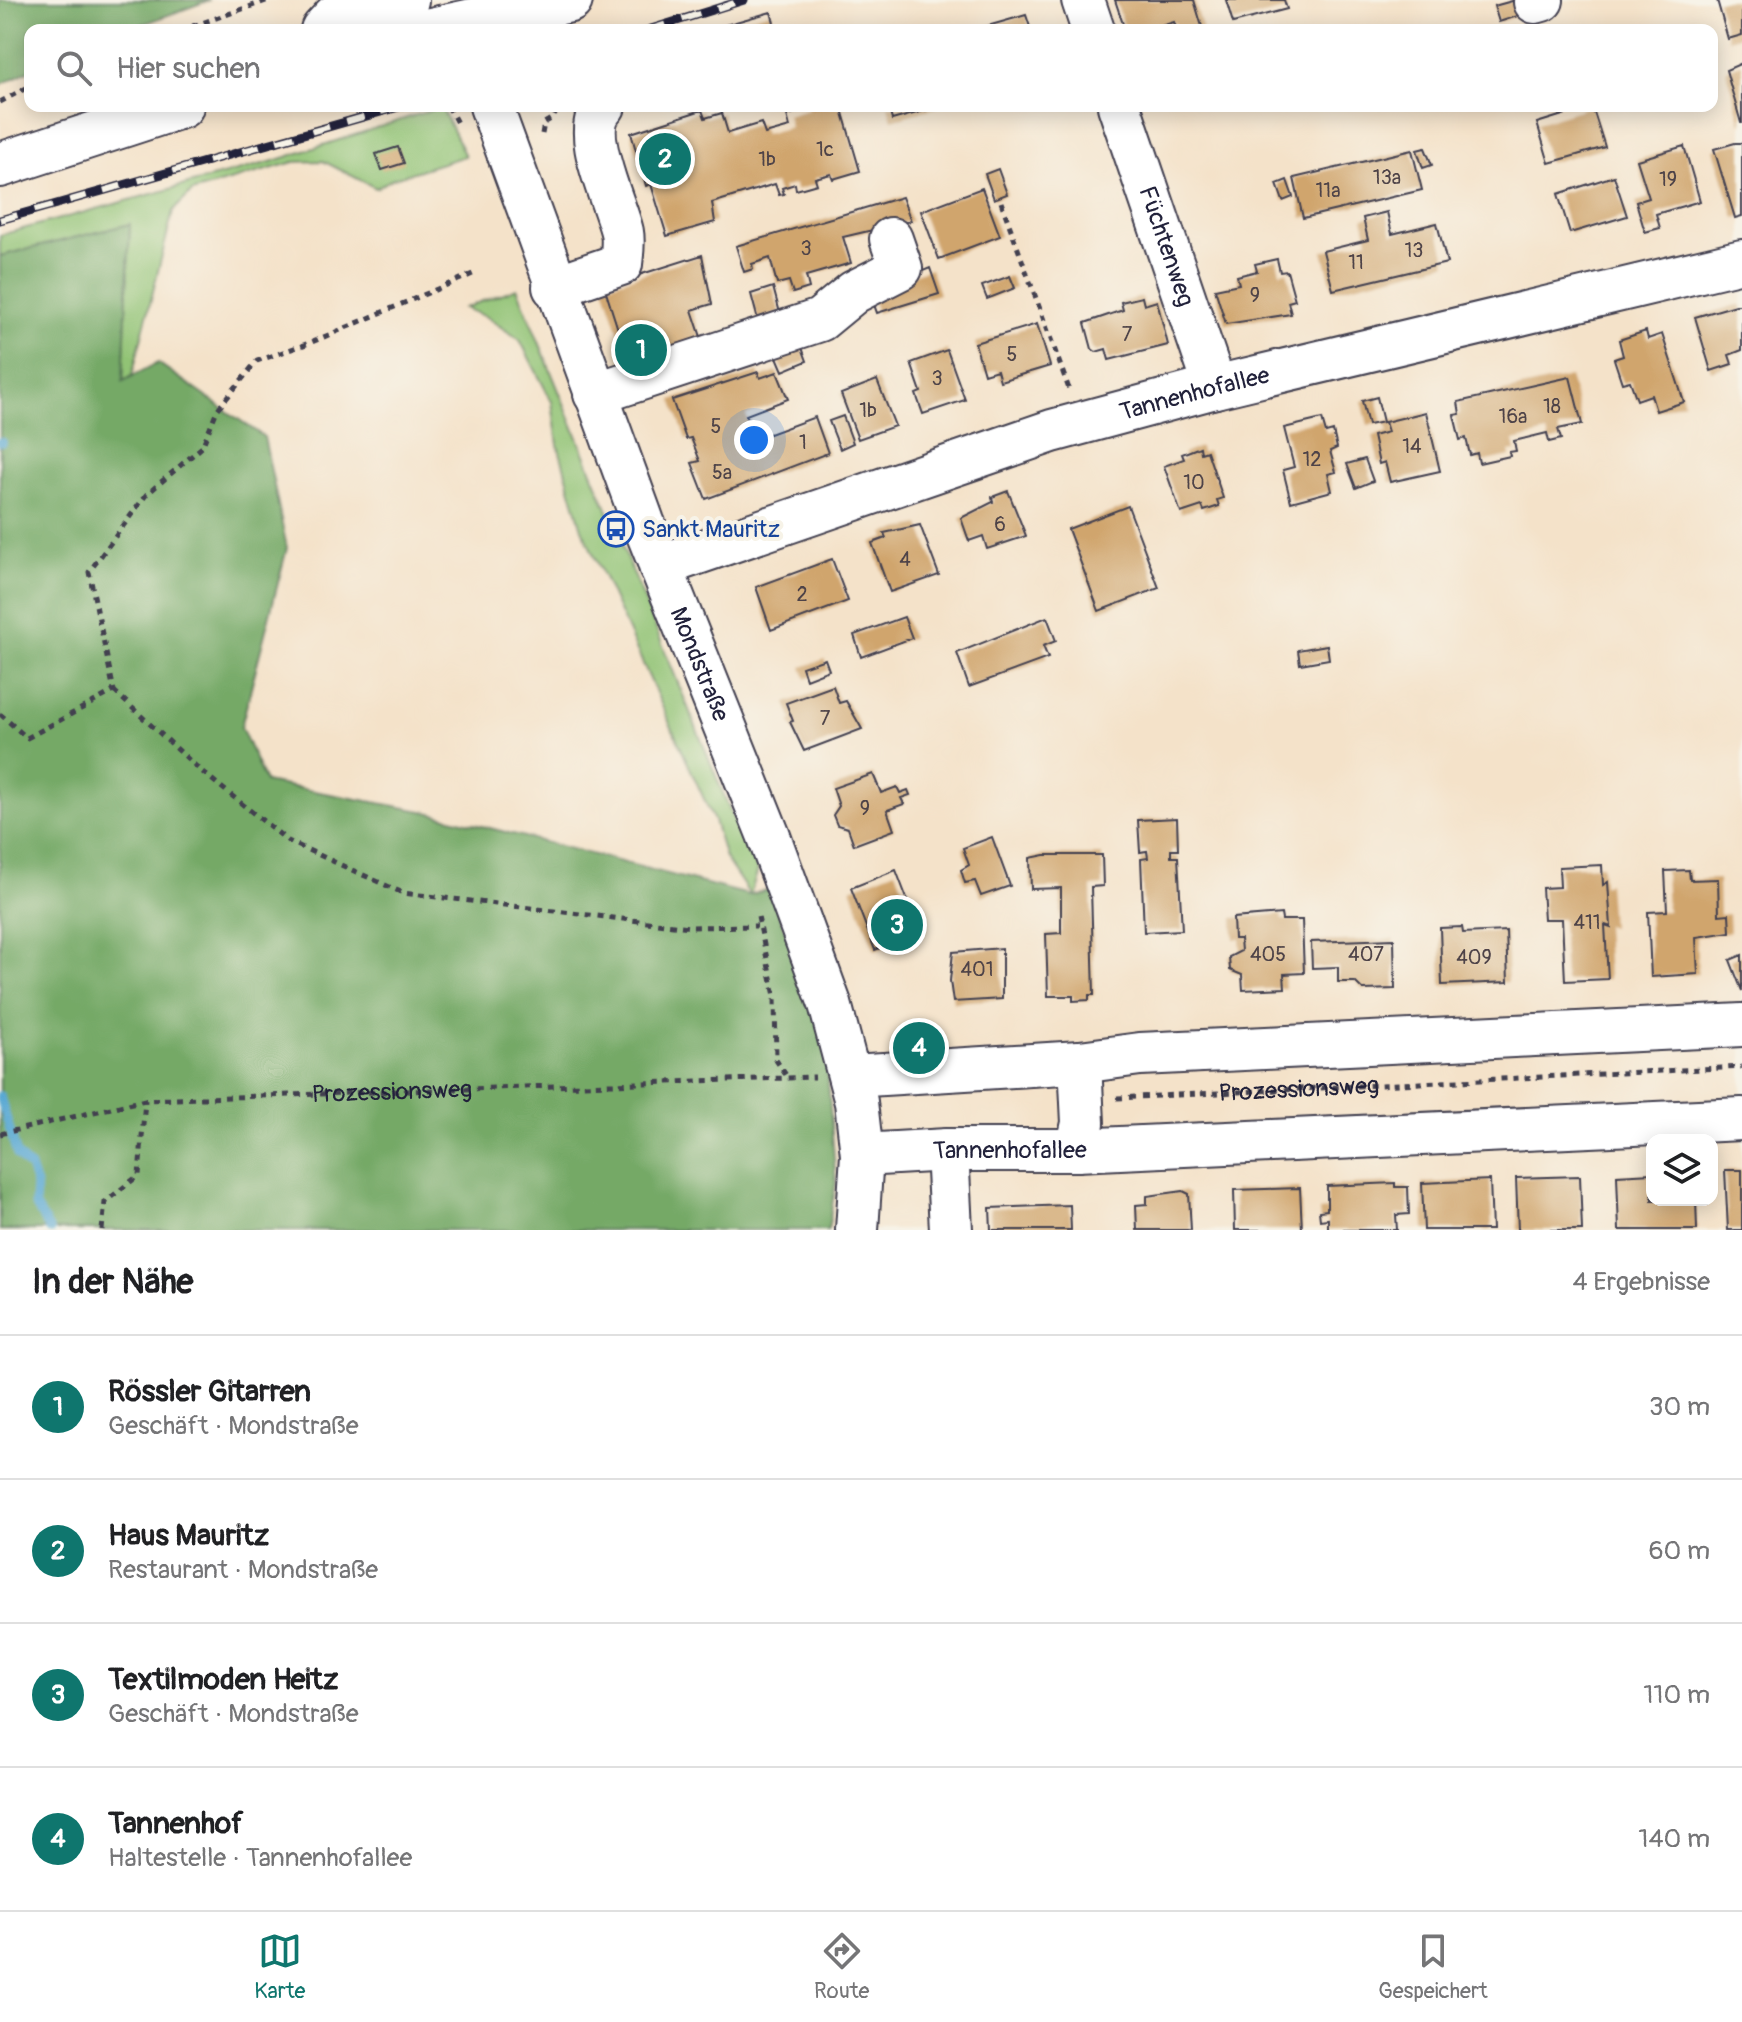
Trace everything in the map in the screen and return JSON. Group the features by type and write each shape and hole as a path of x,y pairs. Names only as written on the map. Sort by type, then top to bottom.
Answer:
{"main road":[{"path":"335,16 406,0"},
{"path":"458,16 570,0"},
{"path":"0,165 163,112"}],"street":[{"path":"1083,0 1091,24"},
{"name":"Mondstraße","path":"474,112 554,287 660,566 773,848 830,1004 851,1076 862,1155 857,1230"},
{"path":"554,287 621,264 623,235 595,143 595,118 600,112"},
{"name":"Füchtenweg","path":"1121,112 1215,387"},
{"path":"595,394 820,320 854,292 901,268 891,239"},
{"name":"Tannenhofallee","path":"660,566 1052,431 1215,387 1742,261"},
{"name":"Prozessionsweg","path":"1082,1081 1140,1054 1742,1025"},
{"path":"851,1076 1082,1081"},
{"name":"Tannenhofallee","path":"862,1155 947,1150 1077,1150 1083,1123 1082,1081"},
{"name":"Prozessionsweg","path":"1077,1150 1742,1119"},
{"path":"947,1150 951,1230"}],"path":[{"path":"199,24 269,0"},
{"path":"0,102 24,89"},
{"path":"544,123 556,112"},
{"path":"1001,202 1081,424"},
{"path":"475,273 357,325 257,361 217,410 202,447 146,495 89,572 114,691 200,770 288,841 403,893 690,927 757,926"},
{"path":"0,714 27,738 114,691"},
{"name":"Prozessionsweg","path":"1082,1081 1742,1067"},
{"name":"Prozessionsweg","path":"0,1134 145,1100 788,1078"},
{"path":"102,1230 105,1202 139,1175 145,1100"}],"green space":[{"path":"0,0 210,0 144,24 24,24 24,73 0,85"},
{"path":"426,112 443,112 465,156 394,178 376,188 323,161 294,162 192,192 173,211 132,376 123,382 130,224 0,256 0,235 274,161"},
{"path":"130,224 123,381 158,363 264,437 287,548 241,727 265,782 428,812 749,895 769,889 824,1030 836,1183 828,1230 0,1230 0,256"},
{"path":"517,288 738,830 758,870 750,895 725,858 714,821 582,529 558,445 552,402 520,340 486,317 464,308"}],"building":[{"path":"1115,0 1194,0 1201,24 1174,22 1123,24"},
{"path":"1226,0 1284,0 1287,9 1233,23"},
{"path":"1516,0 1527,13 1499,22 1494,6"},
{"path":"1717,0 1742,0 1742,35 1728,39"},
{"path":"771,12 774,24 729,24"},
{"path":"1026,15 1029,24 994,24"},
{"path":"1742,63 1742,123 1741,123 1726,70"},
{"path":"703,112 705,118 722,113 728,133 761,123 765,134 790,127 787,115 798,112 843,112 860,171 833,179 831,174 815,178 817,184 796,190 795,184 782,188 784,194 779,195 775,184 712,203 715,222 667,236 651,184 646,186 631,133"},
{"path":"890,112 920,112 892,120"},
{"path":"1573,112 1594,112 1605,147 1549,163 1537,123"},
{"path":"1742,143 1742,216 1735,218 1714,149"},
{"path":"1684,146 1700,201 1656,214 1660,228 1645,232 1636,202 1649,198 1637,160"},
{"path":"398,147 404,163 382,170 376,154"},
{"path":"1425,148 1432,165 1423,168 1417,150"},
{"path":"1412,150 1422,190 1303,218 1294,178"},
{"path":"998,169 1007,194 994,199 985,174"},
{"path":"1614,176 1627,216 1570,233 1558,194"},
{"path":"1287,180 1293,197 1283,201 1277,184"},
{"path":"982,188 1000,236 939,259 921,211"},
{"path":"902,197 911,221 843,237 851,263 806,276 809,288 793,293 789,281 777,284 770,258 752,264 753,269 744,272 736,246"},
{"path":"1387,212 1392,234 1437,223 1447,263 1333,290 1323,251 1368,240 1363,218"},
{"path":"702,255 712,304 692,310 702,340 631,370 604,286"},
{"path":"1277,259 1280,272 1287,271 1295,300 1288,302 1291,314 1226,324 1215,289 1239,284 1237,276 1257,271 1255,264"},
{"path":"930,268 939,294 877,313 870,293"},
{"path":"1010,276 1015,288 987,299 982,286"},
{"path":"773,287 780,313 758,320 751,294"},
{"path":"1142,297 1144,305 1157,301 1168,345 1109,360 1106,349 1096,352 1092,349 1085,323 1123,310 1121,302"},
{"path":"1742,305 1742,350 1729,355 1732,364 1711,371 1695,317"},
{"path":"1037,324 1050,366 1000,381 997,370 984,374 975,343"},
{"path":"1646,331 1648,339 1662,334 1684,402 1656,411 1651,395 1637,400 1630,381 1622,383 1614,359 1623,356 1619,340"},
{"path":"798,337 807,361 783,371 772,345"},
{"path":"947,350 965,400 923,414 916,394 921,392 911,363"},
{"path":"758,372 760,378 777,372 788,399 746,415 756,439 815,417 828,453 706,499 692,463 700,461 691,438 686,439 672,400"},
{"path":"1570,377 1582,424 1558,429 1561,439 1549,442 1547,433 1514,441 1516,451 1509,452 1510,456 1479,463 1477,453 1470,455 1466,438 1460,440 1454,415 1460,414 1458,402"},
{"path":"877,380 895,426 858,439 841,394"},
{"path":"1377,397 1383,422 1368,425 1362,401"},
{"path":"1426,412 1440,471 1390,482 1385,462 1379,464 1373,436 1388,432 1385,422"},
{"path":"843,416 853,443 840,449 829,421"},
{"path":"1322,419 1326,433 1333,431 1337,448 1330,451 1336,472 1328,474 1332,491 1291,502 1283,470 1294,467 1284,428"},
{"path":"1200,447 1201,453 1207,451 1223,498 1217,500 1219,506 1204,511 1202,506 1181,513 1164,466 1184,459 1182,454"},
{"path":"1365,459 1373,481 1356,488 1347,464"},
{"path":"1008,491 1026,536 987,549 983,536 969,541 961,518 993,502 992,497"},
{"path":"1128,506 1159,588 1099,611 1068,529"},
{"path":"920,525 939,575 890,592 872,543 886,538 884,533"},
{"path":"832,559 848,601 771,630 756,587"},
{"path":"904,617 912,638 861,657 854,635"},
{"path":"1047,617 1056,641 1043,646 1048,658 969,687 957,653"},
{"path":"1327,645 1329,659 1300,664 1298,650"},
{"path":"825,659 829,670 806,679 802,667"},
{"path":"833,686 839,703 846,701 862,729 804,751 790,722 793,721 786,703"},
{"path":"873,774 881,793 897,787 900,793 908,790 910,795 901,798 904,804 887,810 894,830 854,845 848,828 837,825 833,815 839,806 833,788"},
{"path":"1177,818 1178,850 1171,850 1171,857 1178,857 1182,930 1144,932 1141,859 1148,858 1147,851 1140,852 1138,820"},
{"path":"992,837 1010,886 981,896 975,881 965,883 961,870 969,865 963,848"},
{"path":"1102,855 1103,886 1091,887 1094,995 1089,995 1089,1000 1073,1001 1073,996 1048,996 1046,934 1061,933 1061,888 1031,889 1030,858"},
{"path":"1602,865 1603,885 1608,882 1611,927 1605,925 1608,979 1565,981 1562,919 1544,919 1542,888 1560,887 1559,867"},
{"path":"896,870 920,933 875,950 851,888"},
{"path":"1689,870 1690,880 1718,879 1719,915 1729,914 1730,932 1696,937 1698,974 1651,977 1648,912 1667,911 1665,871"},
{"path":"1281,914 1282,920 1302,920 1304,973 1284,974 1285,988 1243,990 1242,975 1230,970 1229,957 1241,951 1240,939 1234,939 1233,918"},
{"path":"1462,927 1463,933 1506,931 1508,982 1442,985 1440,928"},
{"path":"1394,939 1395,989 1363,990 1355,982 1338,982 1338,967 1312,968 1311,942"},
{"path":"1002,948 1002,999 953,1002 950,981 953,952"},
{"path":"1742,955 1742,991 1730,960"},
{"path":"1725,1170 1742,1170 1742,1230 1728,1230"},
{"path":"1646,1173 1646,1206 1696,1206 1697,1230 1619,1230 1617,1175"},
{"path":"1580,1176 1582,1230 1518,1230 1516,1178"},
{"path":"1490,1180 1492,1230 1424,1230 1422,1183"},
{"path":"1395,1183 1395,1187 1408,1187 1409,1214 1396,1215 1397,1230 1328,1230 1328,1219 1320,1220 1319,1211 1327,1210 1327,1186"},
{"path":"1300,1188 1302,1230 1235,1230 1234,1190"},
{"path":"1183,1191 1189,1194 1191,1230 1137,1230 1136,1205 1147,1204 1147,1196"},
{"path":"1070,1205 1071,1230 991,1230 990,1208"}],"waterway":[{"path":"0,1096 17,1155 30,1168 36,1185 35,1205 50,1230"}],"railway":[{"path":"667,24 744,0"},
{"path":"0,220 381,112"}],"place":[{"name":"Haus Mauritz","path":"665,159"},
{"name":"Rössler Gitarren","path":"641,350"},
{"name":"Sankt Mauritz","path":"616,529"},
{"name":"Textilmoden Heitz","path":"897,925"},
{"name":"Tannenhof","path":"919,1048"}]}
